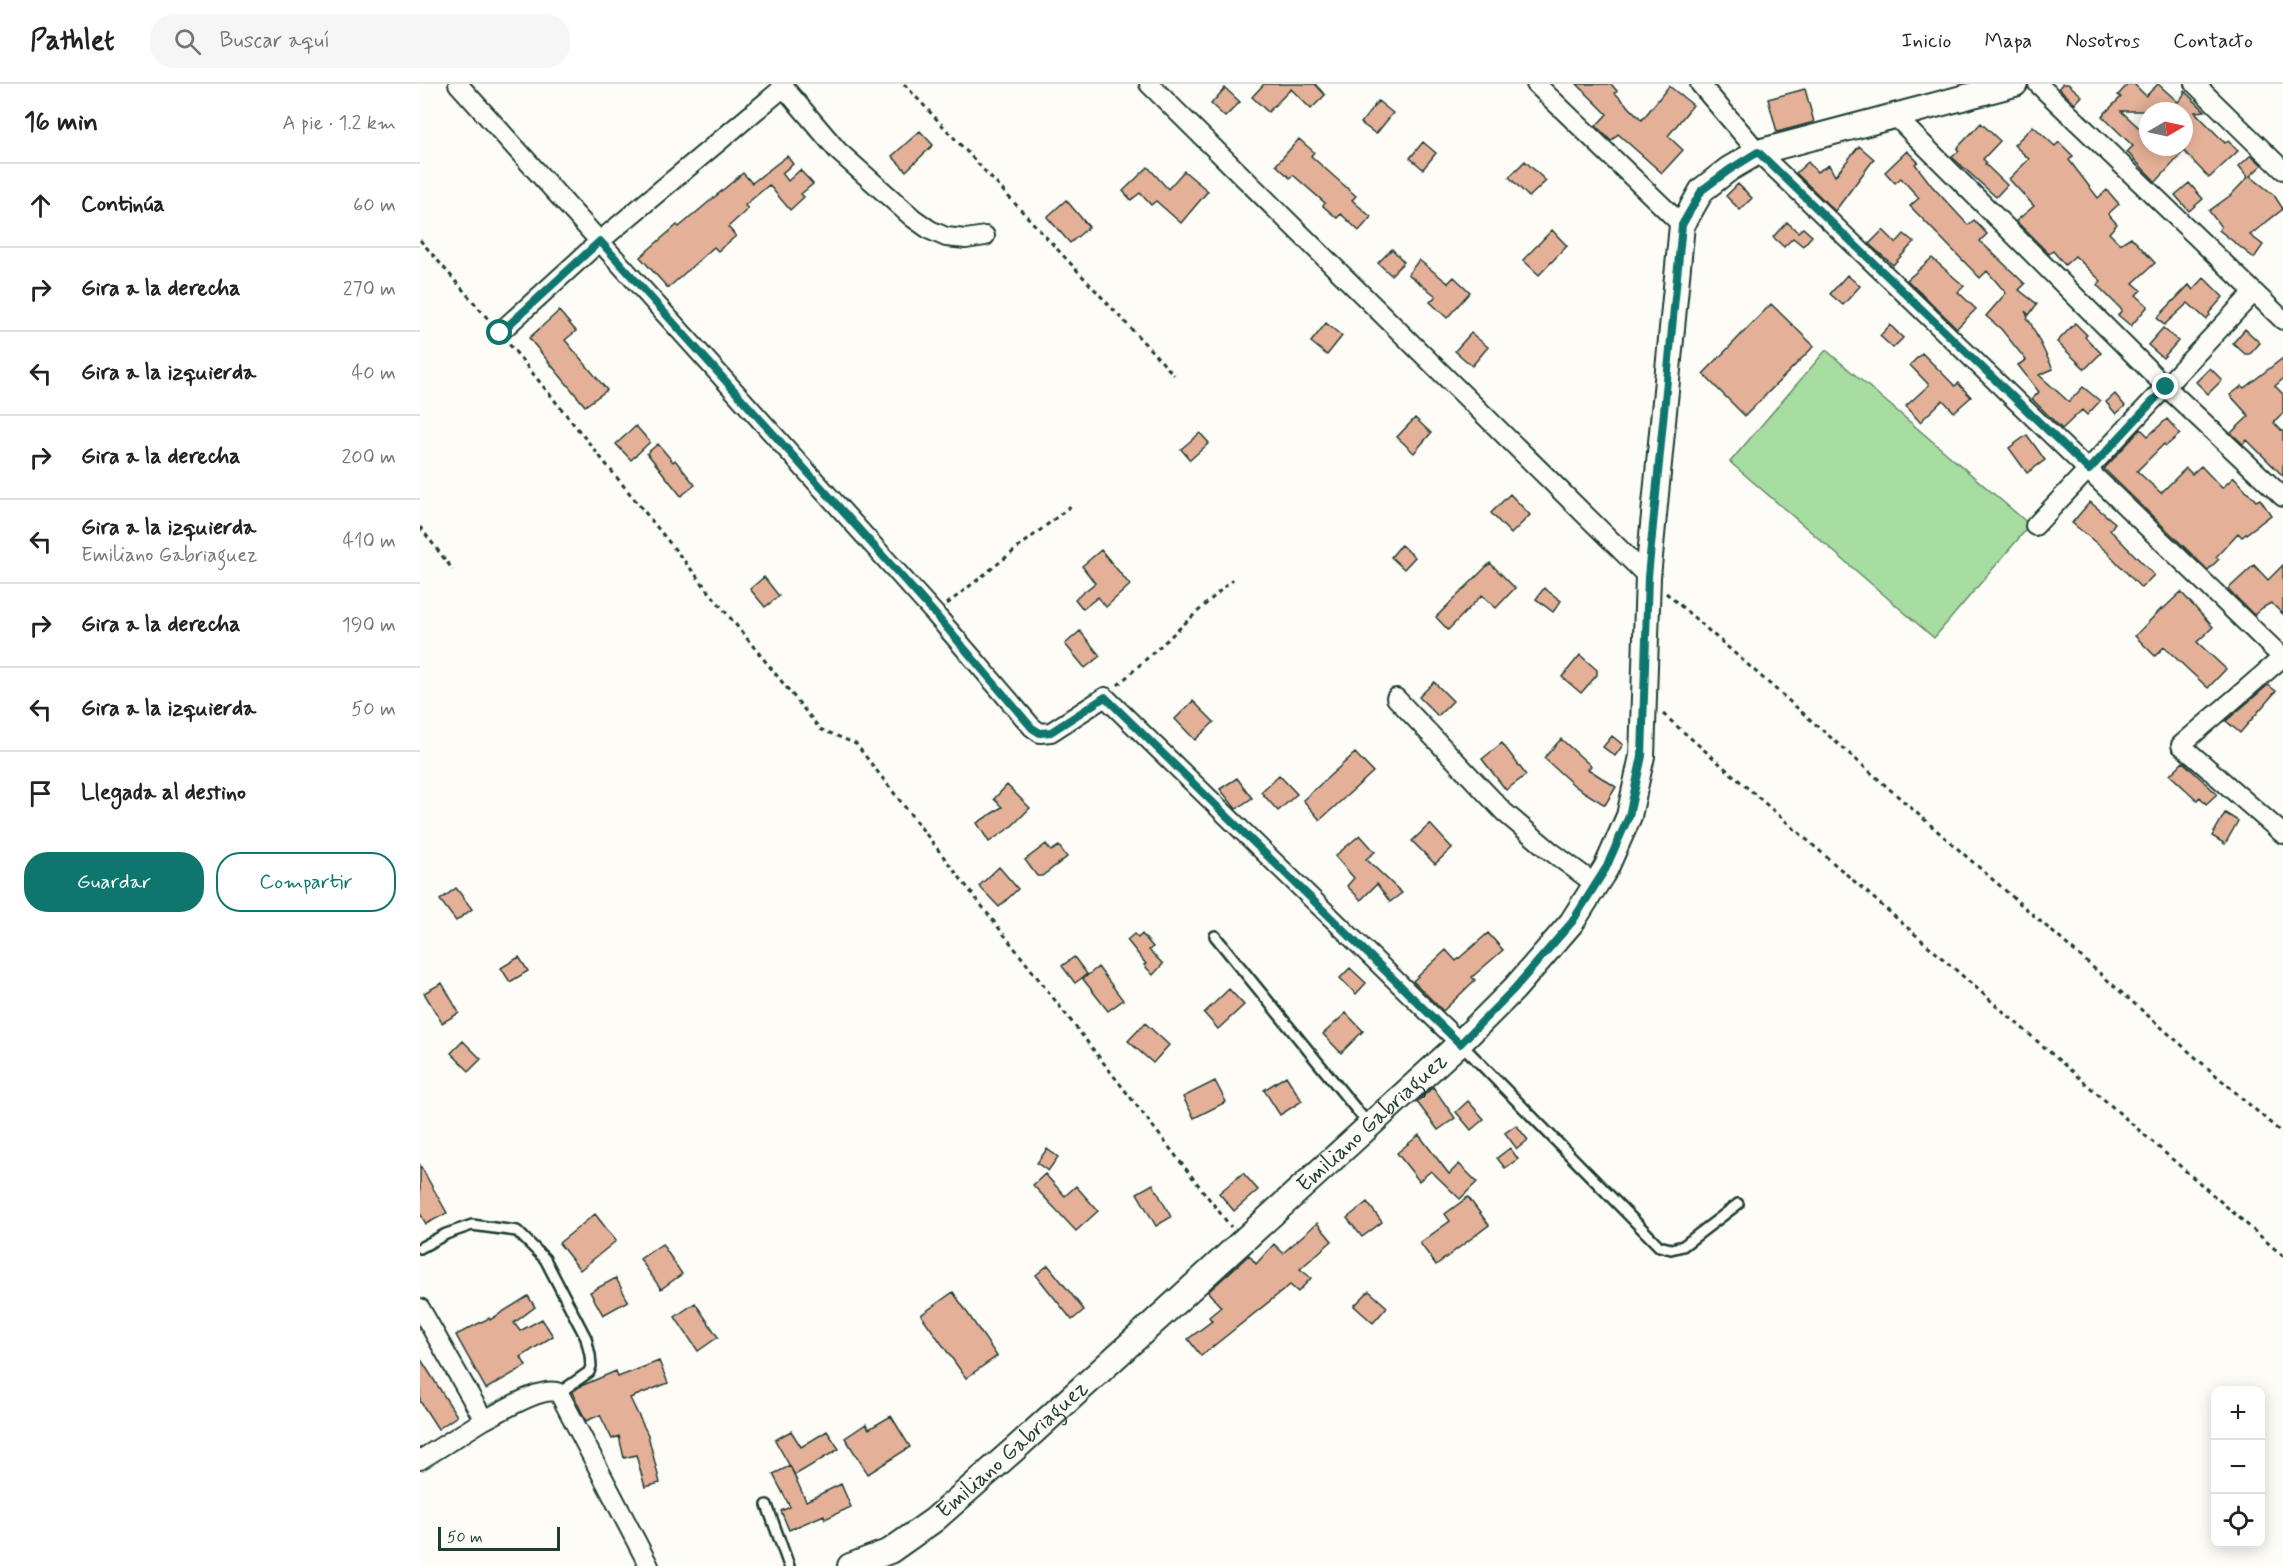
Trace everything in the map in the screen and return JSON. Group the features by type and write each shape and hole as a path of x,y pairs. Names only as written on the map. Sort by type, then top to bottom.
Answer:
{"main road":[{"name":"Emiliano Gabriaguez","path":"850,1566 890,1551 933,1520 1017,1447 1460,1044 1514,989 1572,922 1606,868 1629,816 1642,756 1648,577 1682,225 1702,190 1758,152 2015,84"}],"street":[{"path":"458,84 935,614 1032,728 1040,733 1051,732 1105,697 1460,1044"},
{"path":"1149,84 1648,577"},
{"path":"1536,84 1682,225"},
{"path":"1700,84 1758,152 2283,658 2181,745 2283,834"},
{"path":"2038,84 2283,320"},
{"path":"2195,84 2283,170"},
{"path":"500,333 600,241 782,85 838,151 913,219 946,237 966,239 985,236"},
{"path":"1895,116 2166,387 2283,497"},
{"path":"2035,526 2254,292"},
{"path":"1396,698 1504,812 1549,850 1595,884"},
{"path":"420,1308 484,1420"},
{"path":"420,1460 484,1420 537,1394 549,1390 559,1392 649,1566"}],"lane":[{"path":"1215,936 1370,1126"},
{"path":"1460,1044 1659,1246 1671,1249 1683,1246 1737,1204"},
{"path":"420,1248 446,1234 471,1225 517,1231 545,1259 586,1338 590,1355 591,1366 588,1372 559,1392"},
{"path":"767,1505 789,1566"}],"path":[{"path":"904,84 1174,375"},
{"path":"420,240 500,333 820,729 856,744 1243,1242"},
{"path":"935,614 1072,505"},
{"path":"420,527 453,570"},
{"path":"1648,577 2283,1134"},
{"path":"1105,697 1233,579"},
{"path":"1644,697 2283,1256"}],"green space":[{"path":"1826,350 2030,525 1934,638 1730,462"}],"building":[{"path":"1264,84 1315,84 1325,95 1311,109 1291,89 1268,112 1252,97"},
{"path":"1577,84 1611,84 1617,91 1615,93 1642,120 1669,86 1693,105 1668,136 1683,150 1662,173 1618,134 1611,141 1596,126 1607,114"},
{"path":"2062,84 2068,84 2082,96 2075,104 2059,88"},
{"path":"2128,84 2134,84 2146,96 2158,84 2178,102 2139,102 2139,111 2121,111 2139,128 2139,156 2179,156 2156,182 2127,152 2133,146 2102,116 2121,97 2118,95"},
{"path":"1225,88 1240,102 1225,117 1211,104"},
{"path":"1805,89 1814,122 1777,132 1768,99"},
{"path":"2184,91 2205,111 2195,112 2225,143 2228,141 2238,151 2209,178 2189,156 2193,156 2193,102 2178,102 2184,95"},
{"path":"1378,101 1393,113 1376,134 1361,123"},
{"path":"1981,123 2000,141 1983,159 1987,163 1985,164 2007,185 1996,197 1952,157"},
{"path":"2033,126 2055,146 2059,142 2073,156 2069,160 2098,198 2107,190 2119,204 2108,214 2117,224 2109,233 2120,244 2131,237 2155,263 2133,283 2141,290 2136,295 2148,306 2131,326 2118,315 2122,310 2097,285 2101,281 2075,256 2065,265 2053,251 2049,254 2016,221 2034,206 2009,179 2029,159 2014,145"},
{"path":"920,131 933,145 906,171 892,156"},
{"path":"1299,139 1314,152 1311,156 1356,196 1352,200 1371,217 1359,231 1341,214 1337,218 1323,206 1325,203 1293,175 1290,178 1276,165"},
{"path":"1423,142 1436,153 1423,169 1410,158"},
{"path":"1859,146 1874,159 1835,211 1796,173 1808,162 1817,172 1829,165 1835,176"},
{"path":"1907,151 1918,162 1915,164 1932,186 1968,225 1974,220 1987,234 1980,241 2025,284 2019,290 2037,304 2029,315 2025,311 2027,319 2053,369 2039,375 2069,402 2083,387 2100,401 2087,415 2082,410 2062,429 2032,399 2039,392 2018,365 2026,360 2001,329 1986,316 2006,293 1987,271 1980,278 1910,206 1919,198 1901,178 1895,183 1885,172"},
{"path":"2251,155 2262,165 2250,176 2274,195 2283,209 2250,235 2263,245 2254,258 2219,230 2221,227 2209,211 2231,195 2248,177 2239,166"},
{"path":"787,156 793,164 782,173 788,181 800,170 813,184 801,194 804,197 790,210 769,185 745,205 748,209 728,227 736,236 718,251 714,247 668,288 640,257 743,173 752,183"},
{"path":"1525,161 1546,181 1529,197 1509,177"},
{"path":"1148,167 1168,189 1184,171 1208,191 1181,223 1156,201 1151,205 1140,193 1131,200 1123,191"},
{"path":"2189,183 2203,199 2189,211 2175,195"},
{"path":"1738,184 1752,198 1740,210 1726,196"},
{"path":"1066,200 1089,227 1070,243 1047,217"},
{"path":"1787,222 1798,232 1803,228 1812,236 1803,246 1793,238 1784,247 1773,237"},
{"path":"1552,230 1567,246 1539,275 1523,260"},
{"path":"1883,230 1896,243 1904,234 1914,242 1893,265 1869,244"},
{"path":"1392,249 1404,262 1391,275 1378,263"},
{"path":"1932,258 1964,286 1958,292 1976,309 1957,328 1907,280"},
{"path":"1419,260 1448,283 1454,277 1470,292 1447,318 1430,302 1436,296 1408,274"},
{"path":"1847,275 1860,286 1843,305 1830,294"},
{"path":"2204,278 2223,297 2206,319 2188,303 2164,325 2157,318 2189,285 2193,290"},
{"path":"1771,304 1814,346 1745,416 1703,374"},
{"path":"559,311 576,331 565,340 607,390 585,406 529,338"},
{"path":"1326,323 1342,336 1327,355 1311,342"},
{"path":"2075,323 2101,353 2085,369 2057,342"},
{"path":"1890,325 1903,338 1893,348 1880,336"},
{"path":"2163,328 2178,341 2163,358 2148,345"},
{"path":"2245,329 2260,343 2250,354 2245,354 2233,343"},
{"path":"1471,333 1488,347 1472,366 1455,351"},
{"path":"1922,353 1955,386 1958,383 1971,397 1954,412 1943,400 1920,422 1906,406 1929,385 1910,365"},
{"path":"2283,358 2283,379 2275,386 2283,394 2283,413 2274,423 2283,432 2283,476 2247,440 2243,444 2231,433 2249,416 2230,395 2242,386 2244,388"},
{"path":"2210,368 2222,380 2208,394 2196,382"},
{"path":"2115,394 2125,406 2116,414 2106,402"},
{"path":"1415,418 1431,433 1414,453 1397,437"},
{"path":"2167,419 2180,434 2166,446 2164,444 2137,471 2161,493 2186,468 2192,474 2201,466 2222,488 2234,477 2256,501 2260,499 2271,515 2242,537 2238,533 2216,557 2219,559 2208,570 2104,469 2141,429 2148,436"},
{"path":"636,426 650,442 631,460 616,444"},
{"path":"1200,433 1209,443 1190,460 1181,449"},
{"path":"2027,435 2045,460 2027,473 2009,448"},
{"path":"658,444 673,462 675,460 695,485 681,496 647,453"},
{"path":"1510,494 1530,515 1511,534 1491,513"},
{"path":"2090,502 2115,523 2110,530 2154,575 2141,588 2107,552 2072,523"},
{"path":"1401,545 1415,557 1404,569 1391,557"},
{"path":"1101,550 1130,585 1106,607 1098,597 1083,609 1075,599 1095,583 1082,566"},
{"path":"1490,563 1515,588 1496,608 1482,595 1448,630 1436,617"},
{"path":"2254,565 2268,580 2283,565 2283,614 2271,603 2254,615 2228,589"},
{"path":"764,577 779,596 765,607 750,589"},
{"path":"1544,588 1561,601 1553,612 1536,599"},
{"path":"2181,592 2213,627 2197,642 2226,669 2208,688 2164,647 2155,656 2135,636"},
{"path":"1080,631 1100,656 1085,668 1065,644"},
{"path":"1580,655 1597,670 1597,675 1581,693 1562,677"},
{"path":"1434,682 1453,701 1438,716 1419,697"},
{"path":"2268,685 2276,691 2240,733 2226,721"},
{"path":"1193,701 1214,722 1195,740 1175,719"},
{"path":"1612,736 1623,745 1615,756 1603,747"},
{"path":"1561,739 1591,766 1588,769 1616,787 1605,805 1576,787 1544,758"},
{"path":"1502,743 1526,775 1506,790 1482,759"},
{"path":"1355,753 1373,772 1320,820 1303,800"},
{"path":"2183,762 2217,794 2206,804 2200,797 2197,800 2170,775"},
{"path":"1279,775 1297,794 1278,811 1261,792"},
{"path":"1237,778 1252,798 1236,809 1220,789"},
{"path":"1007,785 1030,808 1011,827 989,842 977,823 1002,807 994,799"},
{"path":"2225,813 2238,821 2225,844 2212,836"},
{"path":"1430,824 1452,848 1435,864 1412,841"},
{"path":"1360,835 1375,852 1366,859 1402,893 1390,902 1377,884 1361,900 1347,886 1354,878 1335,856"},
{"path":"1046,844 1051,851 1059,846 1067,857 1042,876 1037,876 1025,860"},
{"path":"999,867 1018,889 999,907 979,886"},
{"path":"456,888 472,909 456,921 440,900"},
{"path":"1488,933 1503,950 1472,977 1475,980 1443,1011 1413,981 1446,950 1456,961"},
{"path":"1134,934 1138,938 1142,934 1153,947 1149,950 1163,964 1153,975 1127,940"},
{"path":"519,957 528,971 510,982 501,968"},
{"path":"1074,957 1087,974 1075,983 1062,966"},
{"path":"1098,967 1123,1000 1108,1011 1083,979"},
{"path":"1350,968 1366,983 1356,994 1340,978"},
{"path":"442,983 459,1013 442,1023 424,993"},
{"path":"1229,989 1244,1005 1218,1029 1204,1013"},
{"path":"1346,1013 1363,1031 1341,1053 1323,1034"},
{"path":"1145,1023 1169,1045 1153,1063 1128,1041"},
{"path":"463,1041 481,1059 469,1071 451,1053"},
{"path":"1286,1076 1302,1101 1280,1115 1264,1090"},
{"path":"1215,1081 1226,1102 1194,1118 1183,1097"},
{"path":"1433,1087 1455,1118 1438,1130 1417,1102"},
{"path":"1468,1101 1484,1119 1471,1130 1456,1112"},
{"path":"1516,1125 1528,1140 1517,1149 1505,1133"},
{"path":"1419,1135 1449,1174 1459,1164 1477,1182 1460,1199 1431,1171 1419,1181 1397,1153"},
{"path":"1510,1148 1518,1159 1505,1168 1497,1158"},
{"path":"1047,1149 1058,1157 1048,1171 1037,1163"},
{"path":"420,1165 447,1213 426,1224 420,1213"},
{"path":"1243,1173 1258,1190 1234,1211 1219,1193"},
{"path":"1045,1174 1065,1196 1076,1186 1098,1211 1076,1231 1033,1185"},
{"path":"1153,1184 1171,1217 1156,1226 1137,1193"},
{"path":"1468,1197 1489,1225 1436,1265 1420,1243 1450,1221 1445,1214"},
{"path":"1367,1202 1382,1222 1362,1237 1347,1218"},
{"path":"595,1214 616,1241 580,1270 559,1243"},
{"path":"1317,1223 1332,1241 1300,1269 1311,1278 1298,1292 1290,1285 1201,1356 1188,1339 1212,1321 1209,1317 1221,1307 1208,1292 1249,1255 1256,1264 1274,1244 1283,1253"},
{"path":"662,1244 682,1274 661,1289 640,1259"},
{"path":"1048,1265 1084,1310 1072,1320 1036,1275"},
{"path":"616,1278 628,1301 603,1315 590,1292"},
{"path":"1369,1291 1387,1307 1373,1323 1354,1306"},
{"path":"953,1292 997,1356 966,1378 921,1315"},
{"path":"528,1296 535,1307 514,1323 520,1331 542,1319 553,1336 521,1357 526,1366 486,1389 456,1335 489,1318 490,1320"},
{"path":"695,1303 718,1337 698,1351 675,1317"},
{"path":"420,1358 457,1416 438,1429 420,1401"},
{"path":"659,1361 668,1383 630,1398 648,1435 660,1483 645,1487 636,1455 624,1458 619,1436 612,1439 600,1415 586,1421 572,1392 616,1371 618,1377"},
{"path":"891,1416 910,1447 868,1474 845,1438 866,1424 869,1429"},
{"path":"791,1431 801,1447 827,1431 839,1449 795,1475 775,1440"},
{"path":"790,1466 806,1501 841,1484 851,1507 825,1519 824,1515 789,1530 781,1511 790,1507 773,1474"}],"route":[{"path":"500,333 600,241 935,614 1032,728 1040,733 1051,732 1105,697 1460,1044 1514,989 1572,922 1606,868 1629,816 1642,756 1648,577 1682,225 1702,190 1758,152 2089,470 2166,387"}]}
